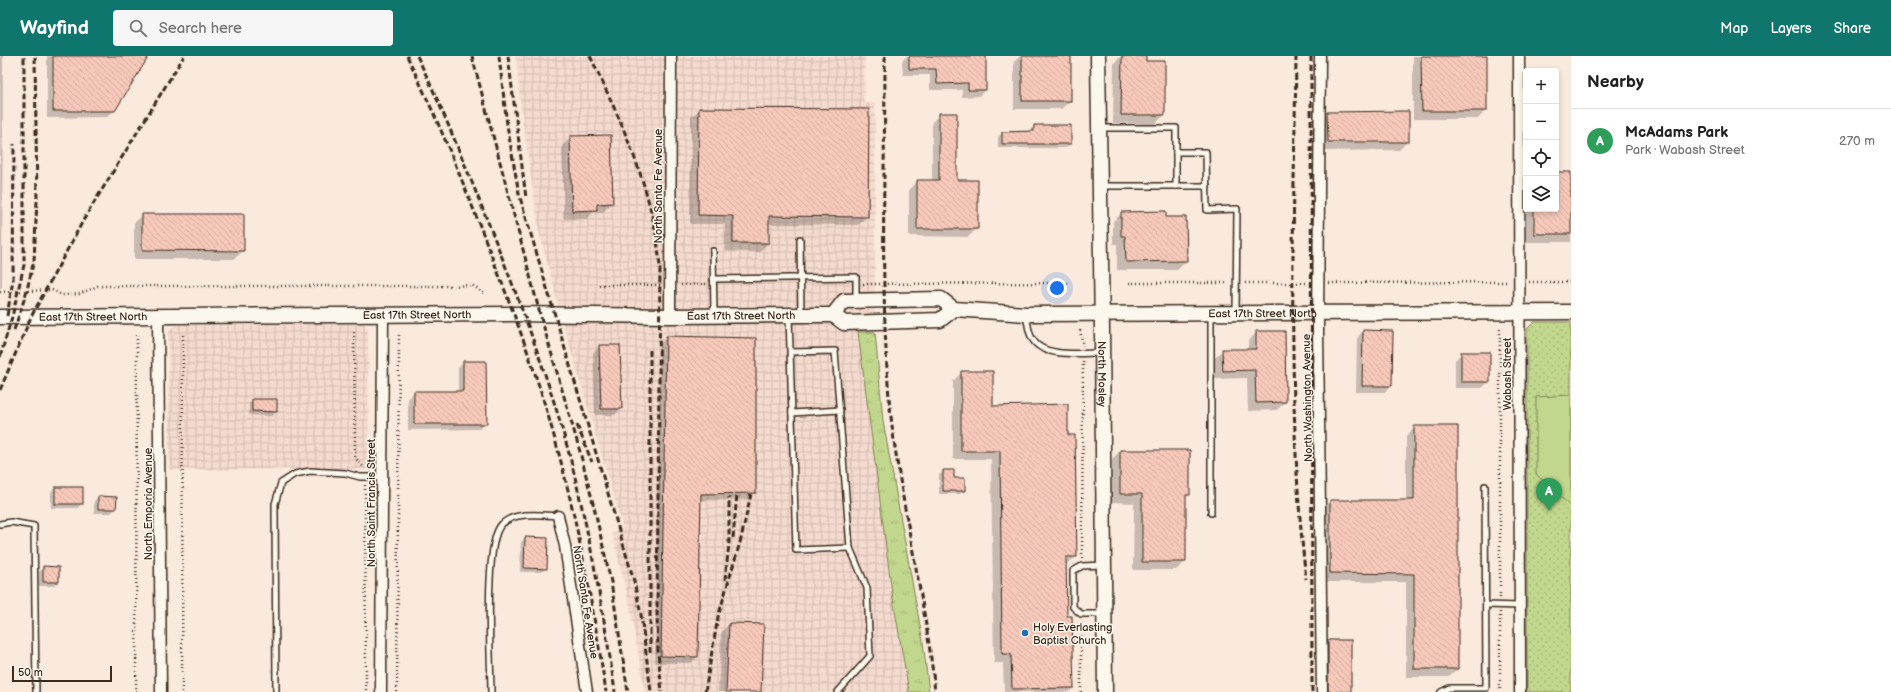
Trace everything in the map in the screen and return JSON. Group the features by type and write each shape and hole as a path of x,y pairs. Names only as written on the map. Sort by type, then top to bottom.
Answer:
{"street":[{"name":"North Santa Fe Avenue","path":"670,316 671,56"},
{"name":"North Mosley","path":"1098,56 1105,692"},
{"name":"North Washington Avenue","path":"1320,56 1318,314 1322,692"},
{"name":"Wabash Street","path":"1519,56 1520,692"},
{"name":"East 17th Street North","path":"833,315 844,301 941,299 954,309 1026,314 1571,312"},
{"name":"East 17th Street North","path":"0,317 523,314 670,316 833,315 844,323 940,320 954,309"},
{"name":"North Saint Francis Street","path":"381,692 384,477 383,315"},
{"name":"North Emporia Avenue","path":"158,316 161,692"},
{"name":"North Santa Fe Avenue","path":"558,516 565,546 587,692"}],"lane":[{"path":"1099,128 1176,128 1176,186"},
{"path":"1176,152 1206,152 1207,210 1237,209 1236,314"},
{"path":"1100,186 1207,186"},
{"path":"800,239 800,278 790,352 796,550 850,548"},
{"path":"713,251 714,315"},
{"path":"713,279 856,277 856,300"},
{"path":"1026,314 1033,340 1041,348 1053,352 1102,353"},
{"path":"1210,314 1211,513"},
{"path":"790,352 835,351 850,548 867,588 870,656 838,692"},
{"path":"792,413 840,410"},
{"path":"276,692 275,504 281,483 295,474 310,471 345,473 365,477 384,477"},
{"path":"1441,692 1449,688 1486,688 1485,486"},
{"path":"491,692 490,582 493,545 497,531 502,523 528,514 558,516"},
{"path":"0,524 11,522 34,526 36,692"},
{"path":"1104,565 1082,566 1074,571 1073,606 1081,614 1104,614"},
{"path":"1486,605 1520,606"}],"path":[{"path":"1129,283 1571,282"},
{"path":"0,292 52,290 62,295 79,294 98,286 472,285 485,294"},
{"path":"1500,329 1500,692"},
{"path":"1080,330 1083,340 1082,566"},
{"path":"354,332 355,456 365,469 366,692"},
{"path":"396,692 399,332"},
{"path":"136,692 137,333"},
{"path":"182,692 183,333"},
{"path":"1081,614 1081,692"}],"shaded area":[{"path":"516,56 865,56 864,103 875,103 875,331 858,332 892,593 909,692 645,692 629,602 612,533 623,528 564,327 539,232 520,103"},
{"path":"364,324 368,329 369,469 169,470 168,334 171,328 177,325"}],"green space":[{"path":"1534,322 1571,322 1571,692 1527,692 1527,329"},
{"path":"858,332 875,332 883,421 923,642 929,692 909,692 892,593"},
{"path":"1571,395 1571,507 1536,474 1536,397"}],"building":[{"path":"53,56 149,56 115,111 53,111"},
{"path":"909,56 986,56 986,90 968,90 968,83 937,84 936,69 909,69"},
{"path":"1022,56 1071,56 1071,101 1022,101"},
{"path":"1122,56 1146,56 1146,61 1165,61 1165,115 1121,115"},
{"path":"1421,56 1487,56 1487,111 1422,111"},
{"path":"699,108 869,109 868,217 769,216 769,243 733,243 733,216 698,215"},
{"path":"1409,111 1409,142 1328,142 1327,112"},
{"path":"939,113 957,113 957,180 978,180 978,229 917,229 917,180 939,180"},
{"path":"1034,125 1071,125 1071,144 1002,144 1002,132 1034,131"},
{"path":"611,135 613,203 597,204 597,210 572,211 570,136"},
{"path":"1559,172 1571,172 1571,234 1534,234 1534,212 1559,212"},
{"path":"1166,211 1166,217 1186,217 1187,261 1126,262 1125,236 1121,236 1121,212"},
{"path":"142,214 244,214 244,251 142,250"},
{"path":"1363,330 1393,331 1392,386 1362,386"},
{"path":"1256,331 1285,331 1286,402 1256,403 1255,370 1223,371 1222,349 1256,349"},
{"path":"666,336 756,338 756,493 701,494 698,657 661,656"},
{"path":"599,345 620,345 622,409 601,409"},
{"path":"1461,352 1490,352 1490,382 1461,382"},
{"path":"463,361 486,361 487,424 414,424 414,391 463,391"},
{"path":"961,371 993,371 993,406 1068,404 1068,435 1075,435 1077,557 1066,557 1067,616 1072,616 1074,688 1012,689 1011,654 1002,654 1000,451 961,451"},
{"path":"252,399 277,399 277,412 252,411"},
{"path":"1414,426 1458,426 1458,669 1414,669 1414,574 1330,573 1330,500 1414,500"},
{"path":"1120,450 1190,450 1190,495 1186,495 1186,562 1142,562 1142,494 1120,494"},
{"path":"943,470 954,470 954,478 965,478 965,491 943,491"},
{"path":"55,487 83,487 83,504 55,504"},
{"path":"98,496 117,497 116,509 98,509"},
{"path":"525,537 548,538 547,569 524,568"},
{"path":"43,566 59,567 59,582 43,582"},
{"path":"729,623 764,624 761,692 726,692"},
{"path":"1328,640 1351,640 1351,692 1328,692"}],"railway":[{"path":"0,357 12,317 24,265 24,56"},
{"path":"14,330 26,294 34,260 37,201 35,56"},
{"path":"0,390 31,317 84,219 184,56"},
{"path":"407,56 441,131 472,206 515,318 544,401 568,489 589,590 606,692"},
{"path":"417,56 453,136 498,247 521,307 553,399 571,461 584,518 601,605 615,692"},
{"path":"472,56 540,314 579,448 595,511 611,582 628,692"},
{"path":"499,56 507,125 519,194 634,581 641,615 651,692"},
{"path":"508,56 526,198"},
{"path":"590,56 614,107 635,158 644,185 657,239 660,267 657,612 658,652 662,692"},
{"path":"885,56 884,269 886,355 889,397 893,434 925,618 935,692"},
{"path":"1296,56 1293,252 1294,383 1296,449 1306,579"},
{"path":"1311,56 1312,692"},
{"path":"7,316 13,280 14,144"},
{"path":"650,350 650,652"},
{"path":"577,425 592,462"},
{"path":"733,538 737,494"},
{"path":"705,692 718,617 741,539 751,494"},
{"path":"725,580 729,544 729,497"}],"place":[{"name":"McAdams Park","path":"1549,511"},
{"name":"Holy Everlasting Baptist Church","path":"1025,633"}]}
